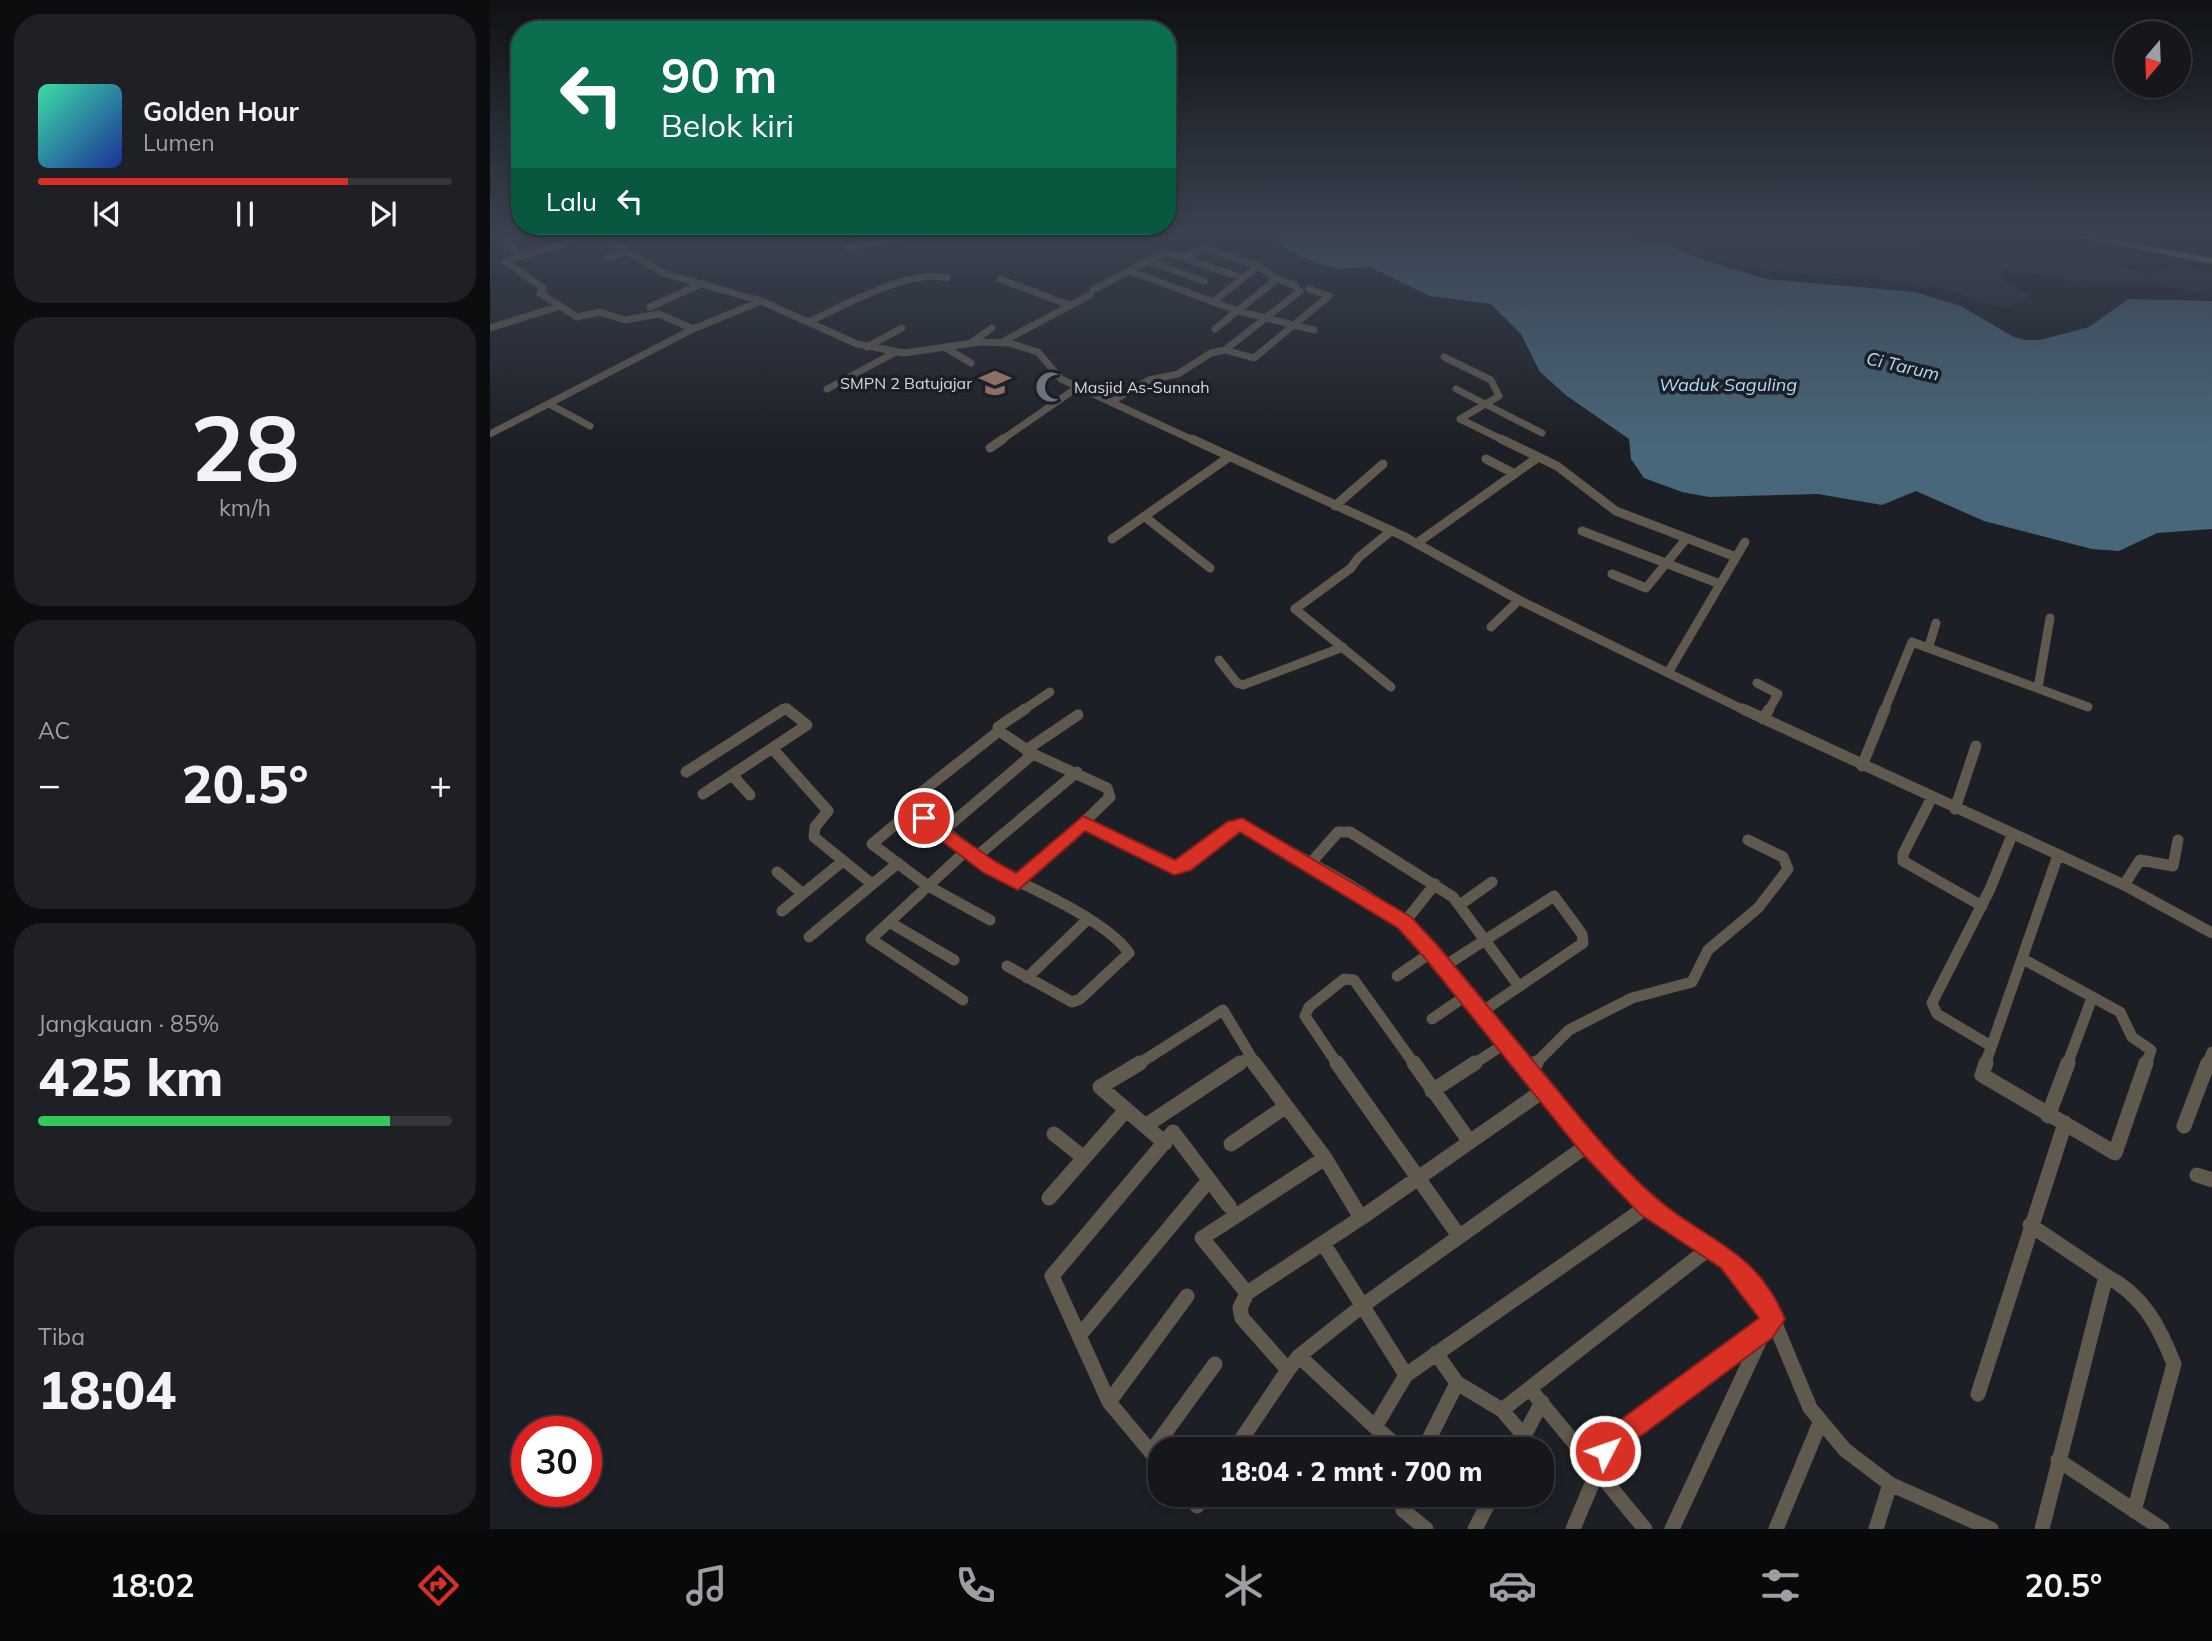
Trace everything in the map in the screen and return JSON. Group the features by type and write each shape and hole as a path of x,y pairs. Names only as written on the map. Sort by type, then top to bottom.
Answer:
{"street":[{"path":"490,435 693,329 750,305"},
{"path":"771,305 867,347 894,353 1002,342 1038,352 1056,376 1417,543 1519,600 1931,799 2124,885 2212,933"},
{"path":"808,322 847,305"},
{"path":"1002,342 1068,305"},
{"path":"1222,305 1314,330"},
{"path":"1215,329 1244,305"},
{"path":"1111,402 1149,380 1178,374 1211,353 1226,350 1280,305"},
{"path":"1226,350 1254,358 1318,305"},
{"path":"490,328 560,306 579,318 600,312 626,320 659,314 693,329"},
{"path":"867,347 902,328"},
{"path":"970,344 992,328"},
{"path":"946,348 971,363"},
{"path":"827,388 894,353"},
{"path":"1444,357 1491,380 1499,396 1460,419 1559,467 1608,507 1736,556"},
{"path":"990,448 1079,387"},
{"path":"1456,389 1542,433"},
{"path":"551,405 590,426"},
{"path":"1112,539 1229,457"},
{"path":"1417,543 1445,519 1537,458"},
{"path":"1486,459 1515,474"},
{"path":"1335,506 1383,464"},
{"path":"1145,517 1210,568"},
{"path":"1391,531 1357,558 1351,568 1296,607 1296,612 1391,687"},
{"path":"1582,531 1720,584"},
{"path":"1612,574 1646,588 1686,539"},
{"path":"1668,673 1745,542"},
{"path":"1491,627 1519,600"},
{"path":"2038,688 2050,618"},
{"path":"1929,646 1937,623"},
{"path":"1862,766 1910,644 1917,642 2088,707"},
{"path":"1219,660 1239,684 1243,685 1343,647"},
{"path":"1757,683 1777,694 1763,719"},
{"path":"990,920 928,886 872,844 928,798 923,791 999,731 998,727 1050,692"},
{"path":"686,772 786,708 807,725 703,794"},
{"path":"944,830 1030,752 1078,715"},
{"path":"999,731 1030,752 1107,788 1111,795 1018,882"},
{"path":"1955,809 1976,746"},
{"path":"772,748 828,811 815,827 814,837 873,884"},
{"path":"963,1000 871,939 928,886 1077,772"},
{"path":"732,775 750,795"},
{"path":"1931,799 1903,854 1903,861 1982,906"},
{"path":"912,811 944,830 990,868 1087,920 1126,945 1129,951 1125,958 1074,1002 1066,1001 1007,966"},
{"path":"1083,823 1170,867 1185,865 1239,825 1404,923 1432,952 1588,1144 1648,1206 1712,1246 1742,1274 1820,1423 1856,1461 1890,1485 1991,1529"},
{"path":"1310,865 1336,833 1344,830 1435,884 1461,905 1518,985"},
{"path":"1991,1046 1937,1014 1932,1003 1982,906 2012,835"},
{"path":"1529,1070 1569,1030 1632,998 1692,982 1708,950 1758,908 1788,869 1783,857 1748,840"},
{"path":"2124,885 2140,860 2173,866 2178,840"},
{"path":"2023,959 2120,1012 2132,1037 2152,1052 2115,1153 2109,1153 2064,1123 1983,1077 1982,1069 2058,855"},
{"path":"782,911 844,861"},
{"path":"809,937 898,863"},
{"path":"777,872 803,894"},
{"path":"1461,905 1492,882"},
{"path":"1404,923 1435,884"},
{"path":"1443,967 1554,896 1582,934 1584,940 1579,948 1518,985 1480,1013"},
{"path":"1027,978 1087,920"},
{"path":"889,922 954,960"},
{"path":"1396,976 1432,952"},
{"path":"1460,1236 1308,1022 1305,1016 1309,1007 1344,979 1354,980 1469,1142"},
{"path":"1432,1019 1467,995"},
{"path":"2048,1116 2092,998"},
{"path":"1165,1143 1100,1087 1176,1042 1223,1010 1248,1058 1283,1109 1325,1158 1361,1218"},
{"path":"1432,1091 1506,1043"},
{"path":"2184,1126 2212,1052"},
{"path":"1145,1126 1248,1058"},
{"path":"1288,1370 1240,1315 1247,1293 1361,1218 1544,1090"},
{"path":"1231,1144 1283,1109"},
{"path":"1048,1198 1126,1110"},
{"path":"1978,1394 2064,1123"},
{"path":"1148,1448 1109,1402 1052,1276 1173,1132 1229,1206"},
{"path":"1054,1134 1084,1158"},
{"path":"1243,1437 1299,1356 1362,1306 1588,1144"},
{"path":"1247,1293 1202,1238 1325,1158"},
{"path":"2197,1175 2212,1180"},
{"path":"1079,1336 1209,1180"},
{"path":"1375,1427 1406,1375 1648,1206"},
{"path":"2030,1225 2123,1286 2143,1303 2164,1339 2174,1364 2134,1511"},
{"path":"1322,1242 1406,1375"},
{"path":"1502,1410 1712,1246"},
{"path":"2042,1529 2106,1276"},
{"path":"1109,1402 1187,1296"},
{"path":"1573,1529 1597,1466 1613,1441 1769,1325"},
{"path":"1672,1529 1769,1325"},
{"path":"1437,1353 1457,1383 1502,1410 1518,1437"},
{"path":"1299,1356 1386,1437"},
{"path":"1169,1437 1215,1364"},
{"path":"1430,1437 1457,1383"},
{"path":"1530,1389 1597,1466 1644,1529"},
{"path":"1524,1437 1542,1402"},
{"path":"1776,1529 1820,1423"},
{"path":"2058,1460 2156,1527"},
{"path":"1876,1529 1890,1485"},
{"path":"1404,1507 1405,1512 1426,1529"},
{"path":"1475,1529 1486,1507"}],"water":[{"name":"Waduk Saguling","path":"1492,305 1959,305 2012,336 2024,340 2040,340 2089,327 2119,305 2212,305 2212,529 2157,533 2119,551 2092,549 1984,521 1916,491 1882,505 1818,494 1709,497 1682,492 1644,478 1631,459 1629,439 1567,396 1540,372 1521,334"}],"place":[{"name":"SMPN 2 Batujajar","path":"995,383"},
{"name":"Masjid As-Sunnah","path":"1051,387"}],"route":[{"path":"924,818 944,830 990,868 1018,882 1083,823 1174,868 1185,865 1233,827 1242,825 1381,906 1404,923 1432,952 1588,1144 1648,1206 1712,1246 1729,1260 1754,1288 1773,1319 1764,1330 1613,1441 1605,1451"}],"water label":[{"name":"Ci Tarum","path":"1903,366"}]}
